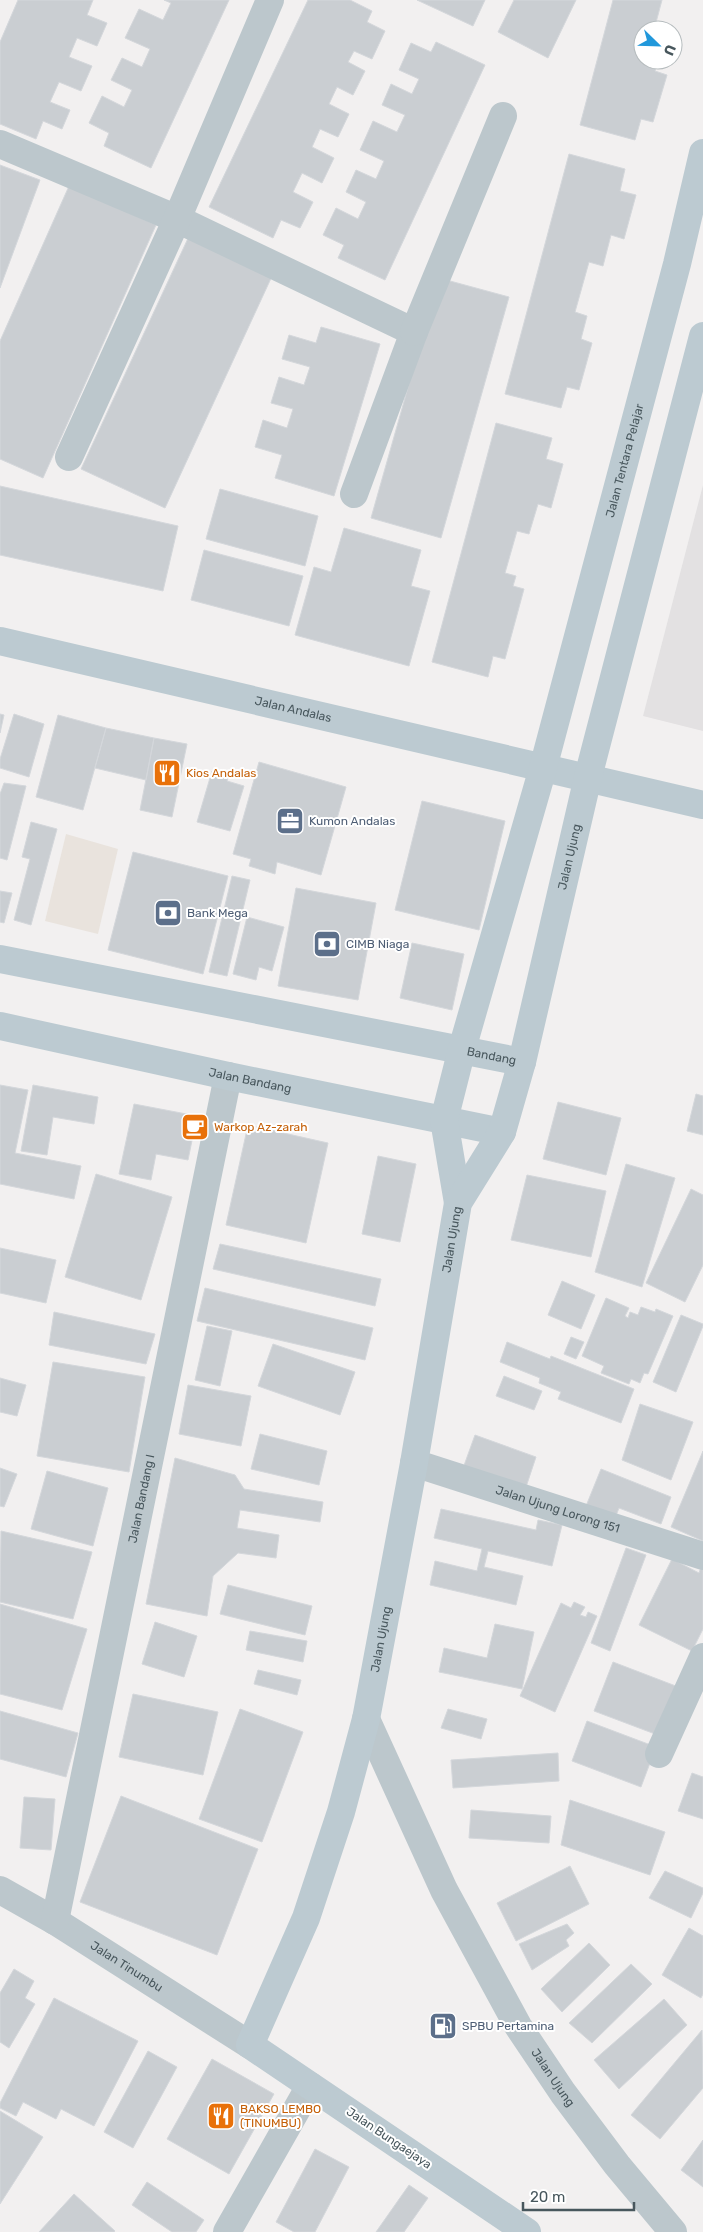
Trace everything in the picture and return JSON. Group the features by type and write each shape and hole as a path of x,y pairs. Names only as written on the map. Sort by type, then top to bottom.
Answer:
{"main road":[{"name":"Jalan Tentara Pelajar","path":"444,1120 462,1049 544,768 677,264 703,153"},
{"path":"588,777 703,336"},
{"name":"Jalan Andalas","path":"0,640 703,805"},
{"name":"Jalan Ujung","path":"250,2045 306,1918 341,1812 366,1719 414,1462 458,1203 502,1132 522,1062 588,777"},
{"path":"0,960 462,1049"},
{"name":"Jalan Bandang","path":"0,1026 228,1076 502,1132"},
{"name":"Bandang","path":"462,1049 522,1062"},
{"path":"444,1120 458,1203"},
{"name":"Jalan Bungaejaya","path":"250,2045 527,2232"}],"street":[{"path":"69,457 177,219 270,0"},
{"path":"354,494 414,332 503,116"},
{"path":"0,144 177,219 414,332"},
{"name":"Jalan Bandang I","path":"55,1921 228,1076"},
{"name":"Jalan Ujung Lorong 151","path":"414,1462 703,1556"},
{"path":"659,1754 703,1657"},
{"name":"Jalan Ujung","path":"366,1719 444,1890 518,2026 569,2101 616,2164 674,2232"},
{"name":"Jalan Tinumbu","path":"0,1890 55,1921 250,2045"},
{"path":"227,2232 310,2086"}],"shaded area":[{"path":"703,485 703,731 643,716"},
{"path":"66,834 118,849 98,934 45,921"}],"building":[{"path":"18,0 93,0 87,15 107,23 97,46 77,38 69,57 92,66 81,91 59,82 50,102 70,110 62,129 43,121 36,139 0,124 0,42"},
{"path":"164,0 229,0 151,168 104,146 109,133 89,123 102,96 124,107 132,90 111,80 122,58 142,67 150,49 125,38 139,9 163,20 171,3"},
{"path":"308,0 350,0 372,11 367,22 385,31 372,59 354,51 348,62 365,71 353,95 337,87 329,104 349,114 338,137 320,129 312,147 334,158 322,183 302,173 293,192 313,202 300,228 281,220 273,238 209,207"},
{"path":"417,0 485,0 473,26"},
{"path":"514,0 576,0 548,58 498,32"},
{"path":"613,0 662,0 657,20 633,20 633,70 655,70 667,75 653,122 641,119 635,140 580,125"},
{"path":"436,42 485,65 385,280 338,258 344,245 323,235 336,208 358,219 366,202 346,192 356,170 376,179 384,161 360,150 373,121 397,132 405,115 382,105 391,84 412,94 419,79 399,70 411,43 431,52"},
{"path":"569,154 625,169 620,191 636,195 624,239 611,235 603,266 589,262 575,312 587,316 581,339 592,343 579,390 567,387 561,408 505,394"},
{"path":"0,165 40,180 0,288"},
{"path":"69,186 156,225 43,478 0,459 0,341"},
{"path":"190,234 273,274 165,508 81,469"},
{"path":"439,278 509,297 441,538 371,518"},
{"path":"321,327 380,344 334,496 275,478 282,455 255,447 263,420 287,428 293,409 271,403 279,377 304,385 310,367 282,359 289,335 316,343"},
{"path":"496,423 552,438 546,459 563,464 551,508 538,504 529,534 517,531 505,573 516,576 513,586 524,589 505,659 493,656 488,677 432,662"},
{"path":"0,486 178,526 163,591 0,555"},
{"path":"220,489 318,516 305,566 206,539"},
{"path":"344,528 421,550 411,586 430,591 409,666 295,635 314,567 331,572"},
{"path":"204,550 303,576 289,626 191,600"},
{"path":"0,714 4,715 0,733"},
{"path":"14,714 44,724 29,777 0,768 0,759"},
{"path":"58,715 106,728 83,810 36,797"},
{"path":"106,728 154,738 146,780 95,768"},
{"path":"154,738 187,744 172,817 140,810"},
{"name":"Kumon Andalas","path":"259,762 346,787 321,875 277,862 275,874 249,866 251,859 233,854"},
{"path":"212,771 229,775 227,781 244,786 230,831 197,822"},
{"path":"4,783 26,786 7,860 0,858 0,794"},
{"path":"422,801 505,821 479,930 395,910"},
{"path":"31,822 57,829 31,925 14,920 30,859 22,857"},
{"name":"Bank Mega","path":"133,852 228,876 203,974 108,950"},
{"path":"232,876 250,880 227,976 209,972"},
{"name":"CIMB Niaga","path":"296,888 376,903 358,1000 278,986"},
{"path":"0,891 12,893 4,923 0,922"},
{"path":"247,917 284,927 272,971 259,967 256,980 233,974"},
{"path":"412,943 464,954 452,1010 400,998"},
{"path":"0,1085 28,1090 15,1153 81,1166 74,1199 0,1184"},
{"path":"33,1085 98,1097 94,1124 53,1117 47,1155 21,1151"},
{"path":"696,1094 703,1096 703,1135 687,1131"},
{"path":"558,1102 621,1118 606,1175 543,1159"},
{"path":"134,1104 197,1116 188,1160 156,1154 151,1180 119,1174"},
{"path":"248,1125 328,1143 306,1243 226,1225"},
{"path":"378,1156 416,1164 400,1242 362,1234"},
{"path":"626,1164 675,1178 642,1287 595,1272"},
{"path":"96,1174 172,1197 141,1300 65,1277"},
{"path":"527,1175 606,1191 591,1257 511,1240"},
{"path":"691,1189 703,1195 703,1265 685,1302 646,1283"},
{"path":"220,1244 381,1279 375,1306 213,1269"},
{"path":"0,1248 56,1260 46,1303 0,1293"},
{"path":"562,1281 595,1295 581,1329 548,1315"},
{"path":"205,1288 373,1328 365,1360 197,1321"},
{"path":"606,1298 629,1308 625,1316 628,1318 630,1312 638,1315 641,1307 655,1312 656,1309 673,1316 648,1374 644,1373 640,1383 631,1379 629,1384 601,1373 604,1366 582,1356"},
{"path":"54,1312 155,1334 146,1364 49,1345"},
{"path":"681,1315 703,1324 703,1326 676,1392 653,1382"},
{"path":"207,1326 232,1331 220,1386 195,1380"},
{"path":"571,1337 584,1342 576,1359 564,1354"},
{"path":"507,1342 550,1359 551,1356 634,1389 621,1423 558,1399 561,1392 539,1383 540,1378 500,1362"},
{"path":"273,1344 355,1372 340,1415 258,1386"},
{"path":"53,1362 145,1377 129,1472 37,1456"},
{"path":"504,1376 542,1391 534,1410 496,1396"},
{"path":"0,1378 26,1385 17,1416 0,1412"},
{"path":"188,1385 251,1396 241,1446 179,1434"},
{"path":"640,1404 693,1422 671,1480 622,1460"},
{"path":"260,1434 327,1451 319,1485 251,1469"},
{"path":"475,1435 536,1457 524,1493 462,1471"},
{"path":"703,1451 703,1541 671,1527"},
{"path":"175,1458 235,1475 244,1489 323,1502 320,1522 240,1510 237,1528 279,1535 276,1558 238,1553 213,1576 207,1616 146,1604"},
{"path":"0,1468 17,1474 4,1507 0,1506"},
{"path":"601,1469 671,1497 661,1524 619,1508 613,1523 584,1511"},
{"path":"47,1471 108,1488 93,1546 31,1529"},
{"path":"441,1509 536,1530 538,1520 562,1525 552,1566 488,1551 484,1567 523,1576 516,1605 430,1585 435,1561 477,1571 482,1549 434,1538"},
{"path":"1,1531 92,1552 73,1619 0,1602"},
{"path":"626,1548 646,1555 610,1651 591,1643"},
{"path":"672,1559 699,1573 701,1567 703,1568 703,1629 692,1651 639,1625"},
{"path":"228,1585 312,1606 305,1635 220,1614"},
{"path":"574,1602 585,1607 580,1615 586,1617 588,1612 597,1616 555,1712 520,1696 561,1603 571,1608"},
{"path":"0,1604 87,1629 62,1710 0,1694"},
{"path":"155,1622 197,1636 184,1677 142,1664"},
{"path":"495,1624 534,1632 522,1689 439,1672 444,1648 487,1658"},
{"path":"250,1631 307,1641 303,1662 246,1650"},
{"path":"613,1662 681,1688 663,1737 594,1711"},
{"path":"258,1670 301,1680 297,1695 254,1684"},
{"path":"133,1694 218,1712 203,1775 119,1757"},
{"path":"240,1709 303,1732 262,1842 199,1819"},
{"path":"448,1709 487,1719 481,1739 441,1728"},
{"path":"0,1711 78,1733 66,1777 0,1759"},
{"path":"587,1721 656,1747 641,1787 572,1761"},
{"path":"558,1753 559,1781 453,1788 451,1760"},
{"path":"692,1773 703,1777 703,1819 678,1811"},
{"path":"121,1796 258,1849 217,1955 80,1902"},
{"path":"24,1797 55,1799 51,1850 20,1848"},
{"path":"570,1800 665,1832 650,1875 561,1845"},
{"path":"471,1810 551,1816 549,1843 469,1838"},
{"path":"570,1866 589,1904 516,1941 497,1903"},
{"path":"665,1871 703,1888 703,1893 691,1918 649,1898"},
{"path":"567,1924 574,1933 566,1940 569,1946 532,1970 519,1944"},
{"path":"689,1928 703,1936 703,1994 701,1998 662,1975"},
{"path":"589,1943 610,1965 562,2012 541,1989"},
{"path":"631,1964 652,1984 592,2043 569,2023"},
{"path":"14,1969 34,1981 25,1998 35,2004 9,2048 0,2042 0,1993"},
{"path":"54,1998 138,2041 94,2126 61,2109 56,2119 23,2102 16,2116 0,2108 0,2103"},
{"path":"664,1999 687,2025 619,2089 594,2060"},
{"path":"702,2030 703,2088 660,2139 631,2115"},
{"path":"148,2051 177,2067 133,2148 104,2132"},
{"name":"BAKSO LEMBO (TINUMBU)","path":"212,2059 274,2094 229,2174 167,2139"},
{"path":"0,2111 43,2137 0,2204"},
{"path":"703,2140 703,2187 681,2170"},
{"path":"315,2149 349,2167 315,2232 294,2232 276,2222"},
{"path":"147,2182 204,2220 196,2232 172,2232 132,2205"},
{"path":"409,2185 428,2198 404,2232 376,2232"},
{"path":"74,2194 115,2231 39,2232"}],"place":[{"name":"Kios Andalas","path":"167,773"},
{"name":"Kumon Andalas","path":"290,821"},
{"name":"Bank Mega","path":"168,913"},
{"name":"CIMB Niaga","path":"327,944"},
{"name":"Warkop Az-zarah","path":"195,1127"},
{"name":"SPBU Pertamina","path":"443,2026"},
{"name":"BAKSO LEMBO (TINUMBU)","path":"221,2116"}]}
